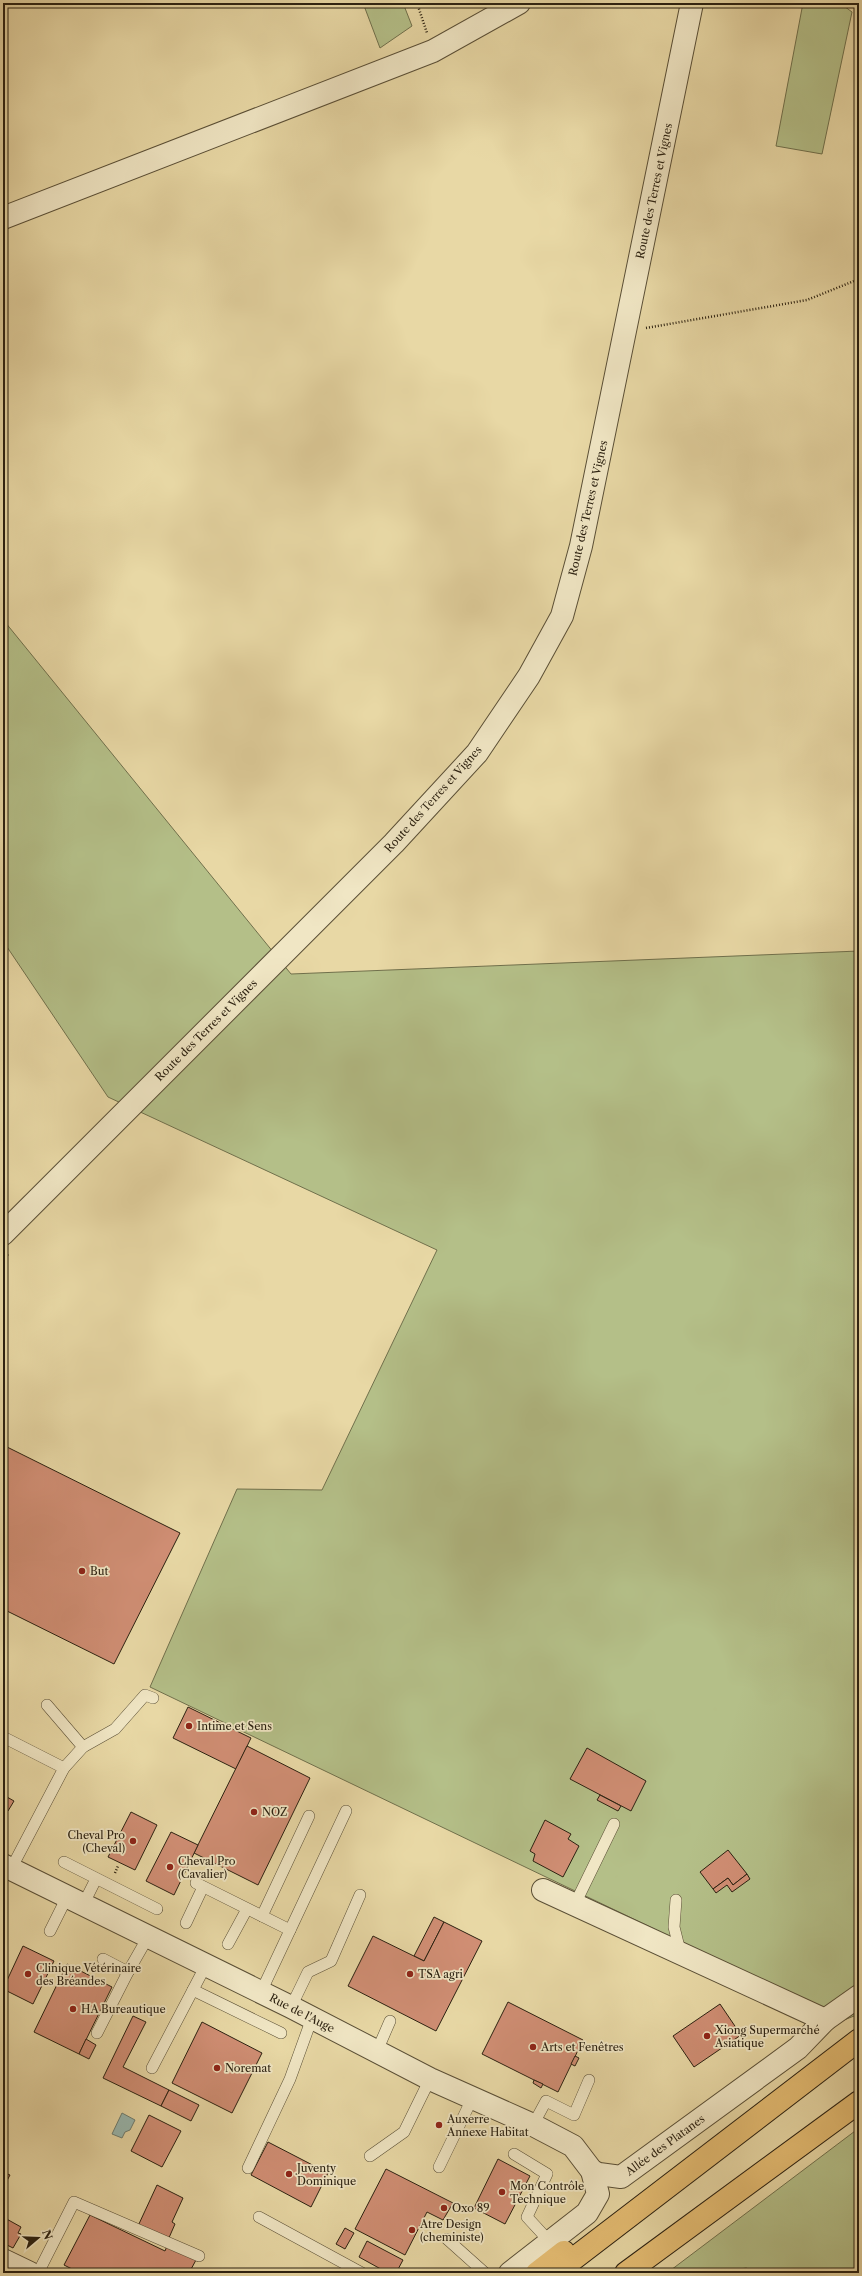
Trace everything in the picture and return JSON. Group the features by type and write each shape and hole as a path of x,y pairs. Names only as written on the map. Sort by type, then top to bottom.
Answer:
{"main road":[{"path":"555,2273 859,2040"},
{"path":"626,2273 859,2102"},
{"path":"537,2273 569,2248 591,2235 611,2229"}],"street":[{"path":"3,218 433,51 518,3"},
{"name":"Route des Terres et Vignes","path":"6,1244 394,843 477,753 529,676 562,616 581,546 692,3"},
{"name":"Rue de l'Auge","path":"7,1867 291,2007 430,2079 533,2125 573,2146 592,2171"},
{"path":"543,1890 680,1951 825,2020"},
{"name":"Allée des Platanes","path":"592,2171 599,2174 621,2177 798,2048 825,2020 859,1996"},
{"path":"510,2273 587,2213 598,2194 592,2171"},
{"path":"3,2260 30,2273"}],"lane":[{"path":"7,1867 64,1768 83,1747 115,1729 145,1695 153,1698"},
{"path":"47,1705 83,1747"},
{"path":"3,1737 64,1768"},
{"path":"261,1992 346,1811"},
{"path":"262,1916 309,1816"},
{"path":"575,1904 614,1824"},
{"path":"64,1862 157,1909"},
{"path":"50,1931 96,1878"},
{"path":"186,1923 200,1885 290,1930"},
{"path":"291,2007 308,1972 331,1961 360,1895"},
{"path":"676,1900 674,1927 680,1951"},
{"path":"228,1944 247,1908"},
{"path":"97,2032 148,1937"},
{"path":"103,1959 128,1972"},
{"path":"152,2068 206,1965"},
{"path":"193,1990 281,2033"},
{"path":"248,2168 290,2079 312,2018"},
{"path":"377,2051 390,2021"},
{"path":"370,2156 404,2132 430,2079"},
{"path":"533,2125 546,2101 574,2115 590,2080"},
{"path":"439,2167 472,2099"},
{"path":"514,2154 547,2174 527,2217 550,2242"},
{"path":"38,2273 74,2202 199,2256"},
{"path":"259,2217 362,2273"},
{"path":"447,2239 485,2273"}],"path":[{"path":"417,3 433,51"},
{"path":"626,327 652,328 807,300 859,279"},
{"path":"3,1259 6,1244"}],"green space":[{"path":"363,3 403,3 412,26 380,48"},
{"path":"803,3 840,3 852,12 822,154 776,146"},
{"path":"5,622 291,974 859,951 859,2014 844,2020 150,1687 237,1489 322,1490 437,1250 108,1097 3,941 3,623"},
{"path":"859,2128 859,2273 761,2273 746,2268 717,2273 667,2273"}],"water":[{"path":"122,2113 135,2120 130,2130 125,2132 122,2138 112,2134"}],"building":[{"name":"But","path":"3,1445 180,1533 114,1664 3,1609"},
{"path":"188,1707 251,1738 236,1769 173,1738"},
{"name":"NOZ","path":"247,1746 310,1778 258,1885 194,1853"},
{"path":"587,1748 646,1781 631,1811 570,1779"},
{"path":"600,1795 621,1806 618,1811 597,1800"},
{"path":"7,1797 14,1801 8,1811 3,1808"},
{"name":"Cheval Pro (Cheval)","path":"131,1812 157,1825 135,1870 108,1857"},
{"path":"545,1820 571,1834 568,1839 579,1846 563,1877 533,1861 535,1854 530,1851"},
{"name":"Cheval Pro (Cavalier)","path":"171,1832 198,1845 174,1895 146,1881"},
{"path":"728,1850 747,1874 733,1885 728,1878 713,1889 700,1872"},
{"path":"747,1874 750,1879 732,1892 727,1885 716,1893 713,1889 728,1878 733,1885"},
{"path":"434,1917 444,1922 424,1961 414,1956"},
{"name":"TSA agri","path":"444,1922 482,1941 436,2031 348,1986 373,1936 424,1961"},
{"name":"Clinique Vétérinaire des Bréandes","path":"23,1946 54,1961 33,2004 3,1989"},
{"name":"HA Bureautique","path":"67,1964 112,1987 79,2054 34,2032"},
{"name":"Arts et Fenêtres","path":"508,2002 583,2040 558,2092 482,2054"},
{"name":"Xiong Supermarché Asiatique","path":"720,2004 741,2035 694,2067 673,2036"},
{"path":"133,2016 146,2022 123,2067 169,2090 161,2106 103,2078"},
{"name":"Noremat","path":"202,2022 262,2053 232,2113 172,2083"},
{"path":"86,2039 96,2045 89,2059 79,2054"},
{"path":"575,2056 579,2058 575,2066 571,2064"},
{"path":"534,2080 543,2084 541,2088 533,2083"},
{"path":"169,2090 199,2105 191,2121 161,2106"},
{"path":"149,2115 181,2131 162,2167 131,2151"},
{"name":"Juventy Dominique","path":"268,2142 328,2173 311,2207 251,2175"},
{"name":"Mon Contrôle Technique","path":"498,2159 530,2176 505,2224 474,2208"},
{"path":"386,2169 453,2203 443,2220 427,2212 405,2255 355,2229"},
{"path":"3,2172 10,2175 3,2188"},
{"path":"157,2185 183,2198 172,2222 175,2224 168,2240 138,2226"},
{"path":"90,2215 165,2251 167,2246 196,2260 189,2273 80,2273 64,2265"},
{"path":"3,2217 21,2227 18,2233 21,2234 13,2248 3,2243"},
{"path":"345,2228 354,2233 345,2249 336,2244"},
{"path":"367,2241 403,2260 396,2273 388,2273 359,2257"},
{"path":"191,2268 201,2273 189,2273"}],"place":[{"name":"But","path":"82,1571"},
{"name":"Intime et Sens","path":"189,1726"},
{"name":"NOZ","path":"254,1812"},
{"name":"Cheval Pro (Cheval)","path":"133,1841"},
{"name":"Cheval Pro (Cavalier)","path":"170,1867"},
{"name":"Clinique Vétérinaire des Bréandes","path":"28,1974"},
{"name":"TSA agri","path":"410,1974"},
{"name":"HA Bureautique","path":"73,2009"},
{"name":"Xiong Supermarché Asiatique","path":"707,2036"},
{"name":"Arts et Fenêtres","path":"533,2047"},
{"name":"Noremat","path":"217,2068"},
{"name":"Auxerre Annexe Habitat","path":"439,2125"},
{"name":"Juventy Dominique","path":"289,2174"},
{"name":"Mon Contrôle Technique","path":"502,2192"},
{"name":"Oxo 89","path":"444,2208"},
{"name":"Atre Design (cheministe)","path":"412,2230"}]}
